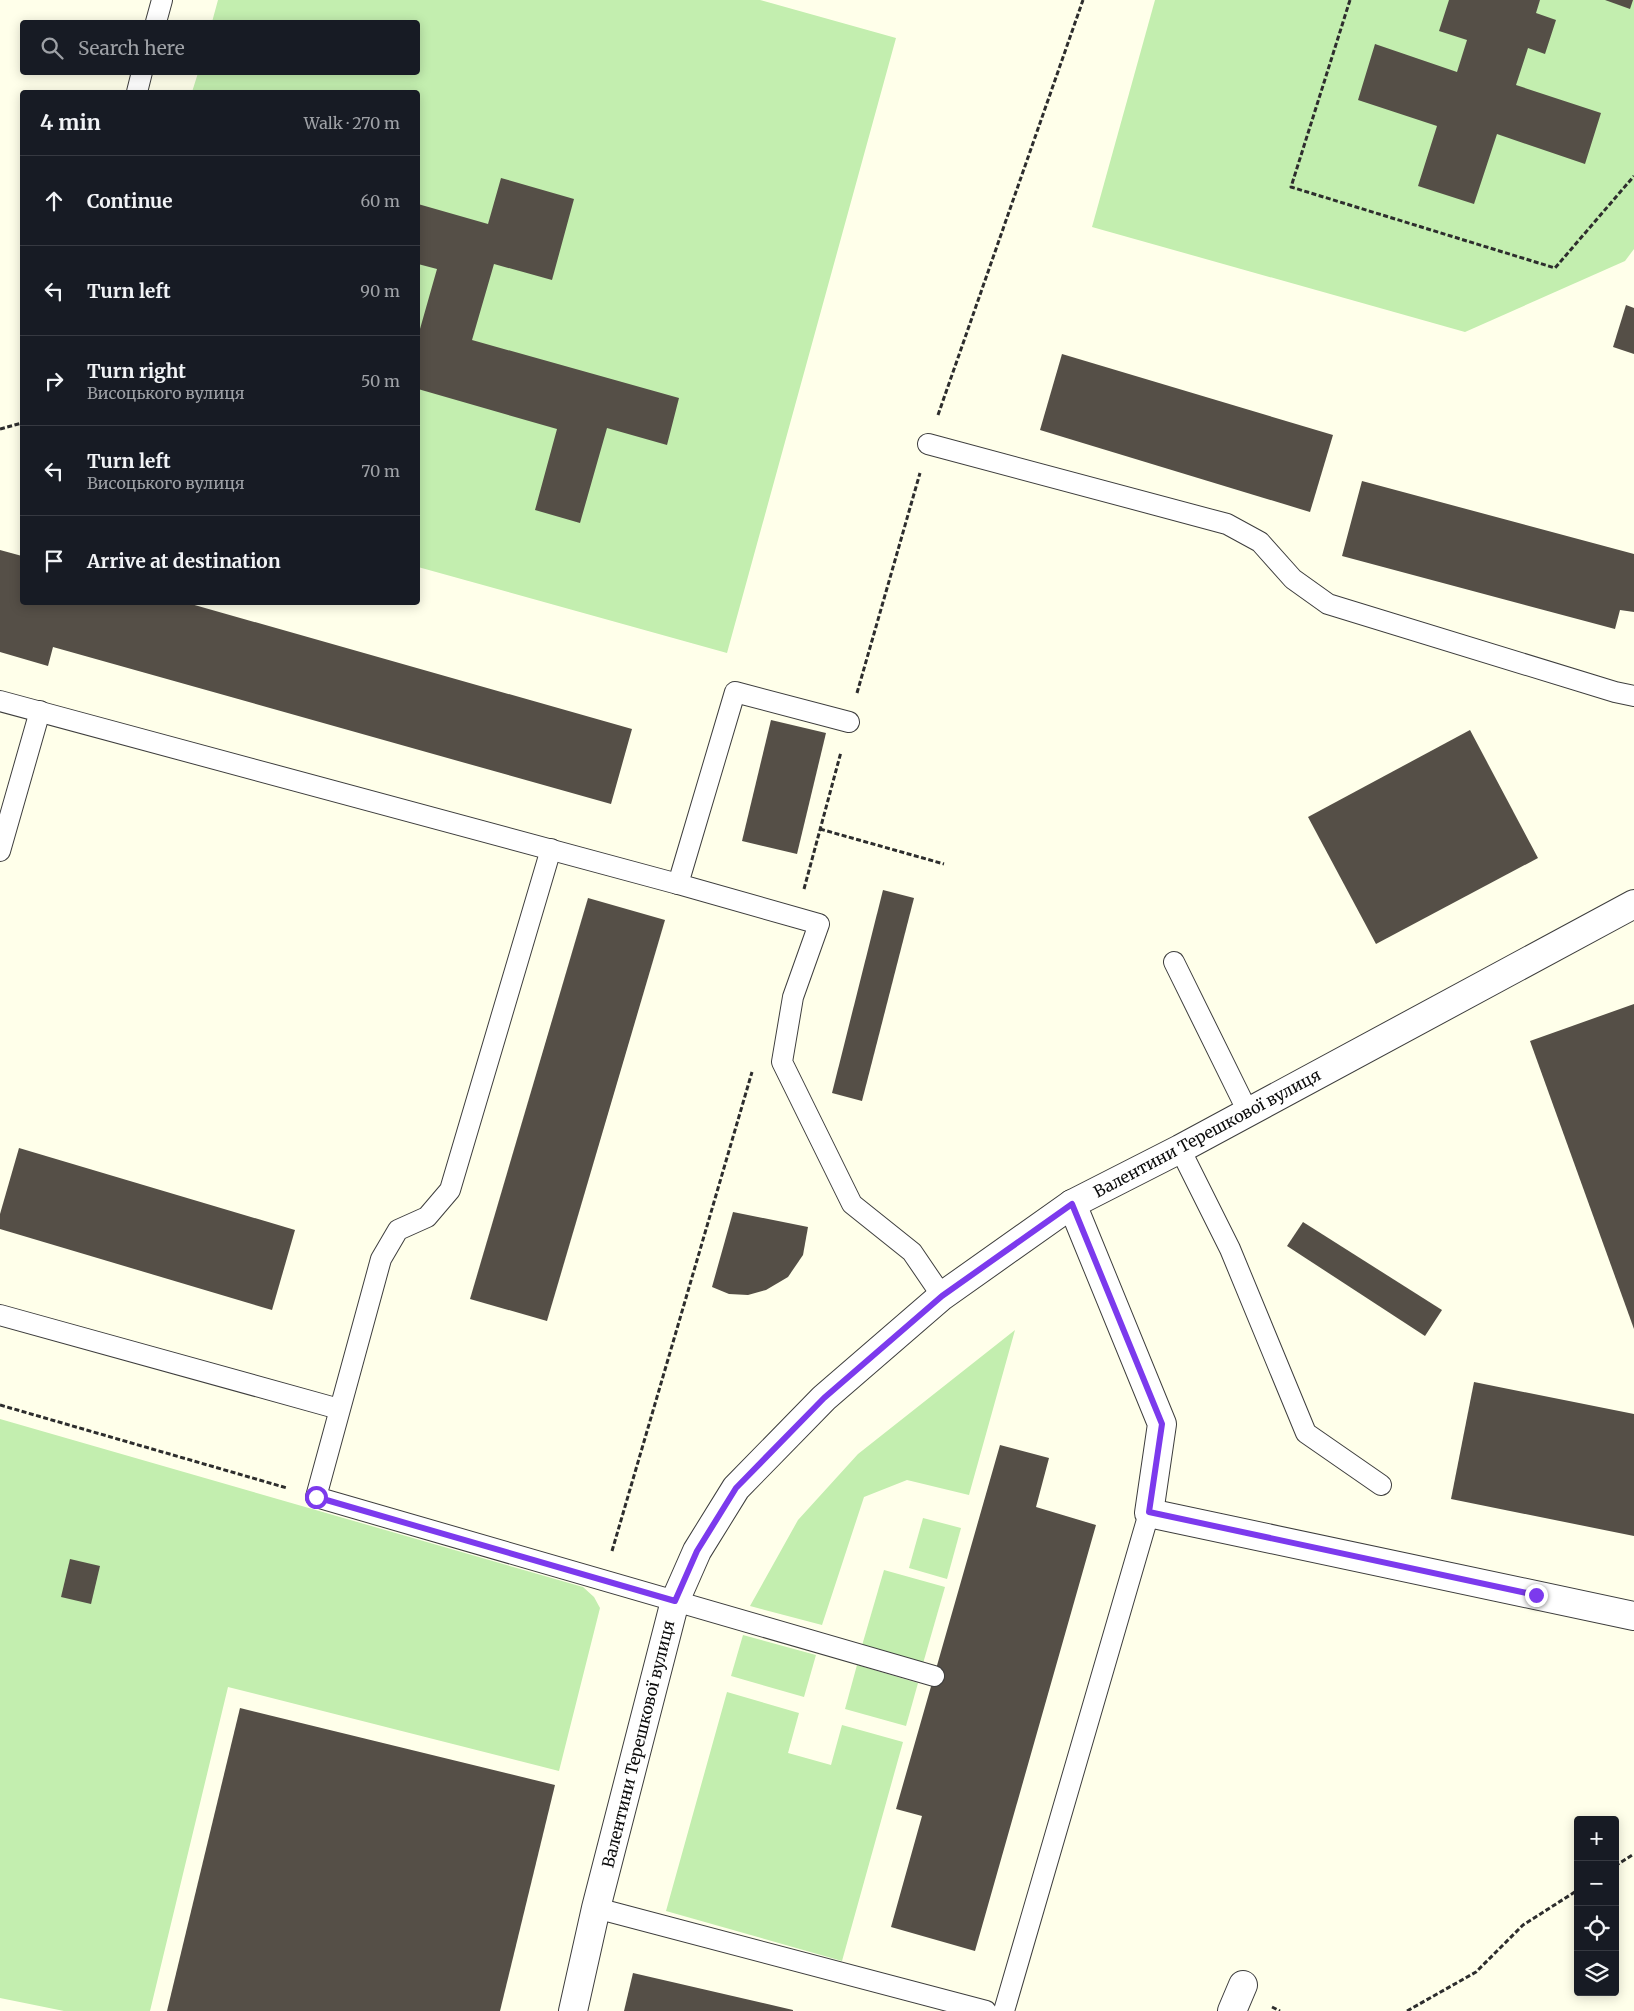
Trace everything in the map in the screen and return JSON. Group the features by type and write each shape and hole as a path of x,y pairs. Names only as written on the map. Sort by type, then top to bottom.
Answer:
{"street":[{"name":"Валентини Терешкової вулиця","path":"573,2011 596,1908 675,1601 697,1551 736,1488 824,1398 942,1296 1072,1204 1180,1149 1634,904"},
{"path":"1072,1204 1162,1424 1149,1512 1634,1616"},
{"path":"1232,2011 1243,1985"}],"lane":[{"path":"157,20 162,0"},
{"path":"138,90 141,75"},
{"path":"928,444 1227,524 1260,542 1293,579 1328,604 1614,692 1634,696"},
{"path":"678,884 735,692 849,722"},
{"path":"0,701 551,849 819,924 793,997 782,1062 852,1204 912,1252 942,1296"},
{"path":"0,851 40,711"},
{"path":"551,849 450,1190 427,1217 398,1230 381,1258 316,1497 934,1676"},
{"path":"1174,962 1248,1112"},
{"path":"1180,1149 1230,1249 1306,1432 1381,1485"},
{"path":"0,1315 339,1409"},
{"path":"1004,2011 1149,1512"},
{"path":"596,1908 986,2011"}],"path":[{"path":"796,919 849,722 928,444 1083,0"},
{"path":"1350,0 1291,187 1555,268 1634,176"},
{"path":"0,429 20,424"},
{"path":"820,829 944,864"},
{"path":"604,1580 754,1063"},
{"path":"0,1405 316,1497"},
{"path":"1619,1863 1634,1854"},
{"path":"1407,2011 1476,1972 1522,1925 1574,1892"},
{"path":"1270,2011 1272,2006 1280,2011"}],"green space":[{"path":"218,0 760,0 896,38 727,653 420,568 420,90 193,90 197,75 420,75 420,20 213,20"},
{"path":"1155,0 1634,0 1634,249 1625,261 1465,332 1092,227"},
{"path":"1015,1330 969,1495 907,1480 864,1497 822,1625 750,1606 798,1520 858,1454"},
{"path":"0,1419 583,1587 594,1597 600,1608 559,1771 228,1687 150,2011 64,2011 0,1998"},
{"path":"923,1518 961,1528 947,1579 909,1568"},
{"path":"884,1570 945,1587 922,1667 861,1649"},
{"path":"743,1635 816,1655 804,1697 731,1676"},
{"path":"857,1665 918,1683 906,1726 845,1709"},
{"path":"727,1692 799,1713 788,1753 831,1765 842,1725 903,1742 842,1961 666,1911"}],"building":[{"path":"1449,0 1540,0 1536,13 1556,20 1545,54 1528,48 1516,85 1601,113 1585,164 1497,134 1474,204 1418,186 1437,126 1358,100 1375,44 1457,72 1467,40 1439,31"},
{"path":"1605,0 1633,0 1630,9"},
{"path":"501,178 574,199 552,280 494,264 472,340 679,398 667,445 607,428 580,523 535,510 557,429 420,390 420,329 437,269 420,265 420,205 488,224"},
{"path":"1626,305 1634,308 1634,354 1613,347"},
{"path":"1062,354 1333,435 1310,512 1040,430"},
{"path":"1362,481 1634,554 1634,612 1620,610 1615,629 1342,556"},
{"path":"0,550 20,555 20,605 195,605 632,729 611,804 53,647 48,666 0,652"},
{"path":"771,720 826,733 797,854 742,841"},
{"path":"1470,730 1538,858 1376,944 1308,817"},
{"path":"883,890 914,898 862,1101 832,1093"},
{"path":"588,898 665,920 547,1321 470,1299"},
{"path":"1634,1004 1634,1329 1530,1041"},
{"path":"19,1148 295,1230 272,1310 0,1229 0,1214"},
{"path":"733,1212 808,1227 803,1255 788,1277 766,1290 748,1295 729,1294 712,1287"},
{"path":"1303,1222 1442,1310 1425,1336 1287,1246"},
{"path":"1474,1382 1634,1414 1634,1536 1451,1499"},
{"path":"1000,1445 1049,1458 1036,1507 1096,1525 975,1951 891,1927 922,1816 896,1809"},
{"path":"70,1559 100,1566 91,1604 61,1597"},
{"path":"240,1708 555,1785 500,2011 167,2011"},
{"path":"633,1973 793,2010 793,2011 624,2011"}],"route":[{"path":"316,1497 675,1601 697,1551 736,1488 824,1398 942,1296 1072,1204 1162,1424 1149,1512 1536,1595"}]}
